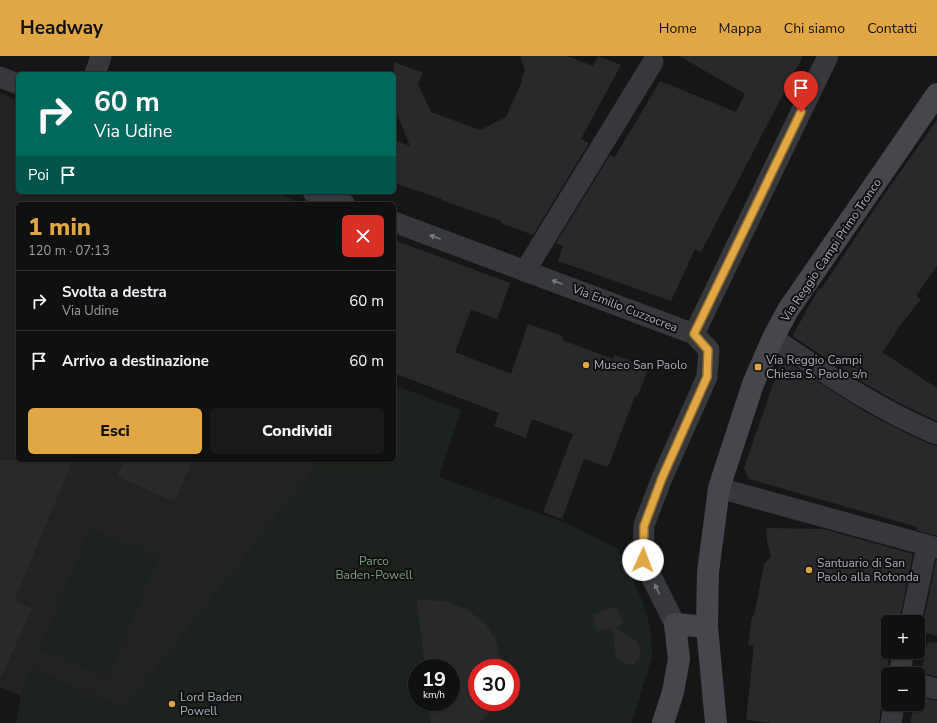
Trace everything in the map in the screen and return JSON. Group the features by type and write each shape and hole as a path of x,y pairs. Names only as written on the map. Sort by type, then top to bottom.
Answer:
{"street":[{"path":"96,72 101,56"},
{"path":"694,334 828,56"},
{"path":"525,271 653,62"},
{"path":"0,77 16,83"},
{"name":"Via Reggio Campi Primo Tronco","path":"716,723 707,627 708,572 719,488 753,384 773,338 788,310 937,94"},
{"path":"318,194 340,202"},
{"name":"Via Emilio Cuzzocrea","path":"396,223 694,334 708,350 707,377 662,478 644,526 643,560 675,624"},
{"path":"773,338 847,387 908,422 937,434"},
{"path":"719,488 932,547 913,615"},
{"path":"663,723 673,692 679,659 675,624 707,627"},
{"path":"925,686 937,689"},
{"path":"891,723 893,711"}],"shaded area":[{"path":"0,93 16,99 16,194 278,194 300,202 16,202 16,462 320,462 125,709 31,669 21,696 0,687"}],"green space":[{"name":"Parco Baden-Powell","path":"396,386 461,410 439,477 568,524 618,549 642,600 650,626 652,656 632,723 16,723 21,696 31,669 125,709 320,462 396,462"},
{"path":"90,529 158,557 108,677 40,649"}],"building":[{"path":"520,56 567,56 593,66 598,56 621,65 581,139 589,143 533,235 501,223 501,221 396,184 396,141 410,146 396,111 396,72 394,72 394,62 423,73 418,84 431,112 480,130 506,117 523,79 521,79 525,70"},
{"path":"679,56 803,56 701,252 695,249 671,301 558,261 563,246 556,243 610,155 615,157 660,81 736,112 745,94"},
{"path":"937,120 937,266 916,296 921,299 895,332 896,333 882,352 937,388 937,421 899,403 859,380 793,335 819,288 821,289 884,195"},
{"path":"396,241 510,283 497,319 471,310 455,352 511,374 528,324 563,336 562,340 613,359 614,355 649,367 637,397 635,396 608,467 584,459 562,519 543,512 573,434 532,419 526,438 494,426 499,413 396,374"},
{"path":"784,360 867,413 910,435 937,446 937,536 916,530 917,527 749,479 744,468 781,361"},
{"path":"0,460 16,460 16,462 72,462 14,601 32,608 0,680"},
{"path":"123,462 192,462 174,502 117,476"},
{"path":"766,528 823,529 913,554 900,615 881,615 881,659 888,659 888,667 881,667 881,709 879,723 771,723 746,720 754,645 748,645 752,616 754,616 764,564 771,557 767,541"},
{"path":"937,560 937,636 925,633 925,615"},
{"path":"417,600 445,601 466,609 485,623 497,642 500,659 468,659 468,711 490,711 479,723 431,723 429,711 460,711 460,659 424,659"},
{"path":"617,606 623,624 615,627 637,642 641,650 639,659 633,664 625,664 618,660 616,656 612,628 597,632 592,614"},
{"path":"928,642 937,643 937,677 925,673 925,667 922,667"},
{"path":"925,698 937,701 937,723 910,723 913,711 925,711"}],"place":[{"name":"Museo San Paolo","path":"586,365"},
{"name":"Via Reggio Campi Chiesa S. Paolo s/n","path":"758,367"},
{"name":"Santuario di San Paolo alla Rotonda","path":"809,570"},
{"name":"Lord Baden Powell","path":"172,704"}],"route":[{"path":"643,560 644,526 662,478 707,377 708,350 694,334 801,112"}]}
